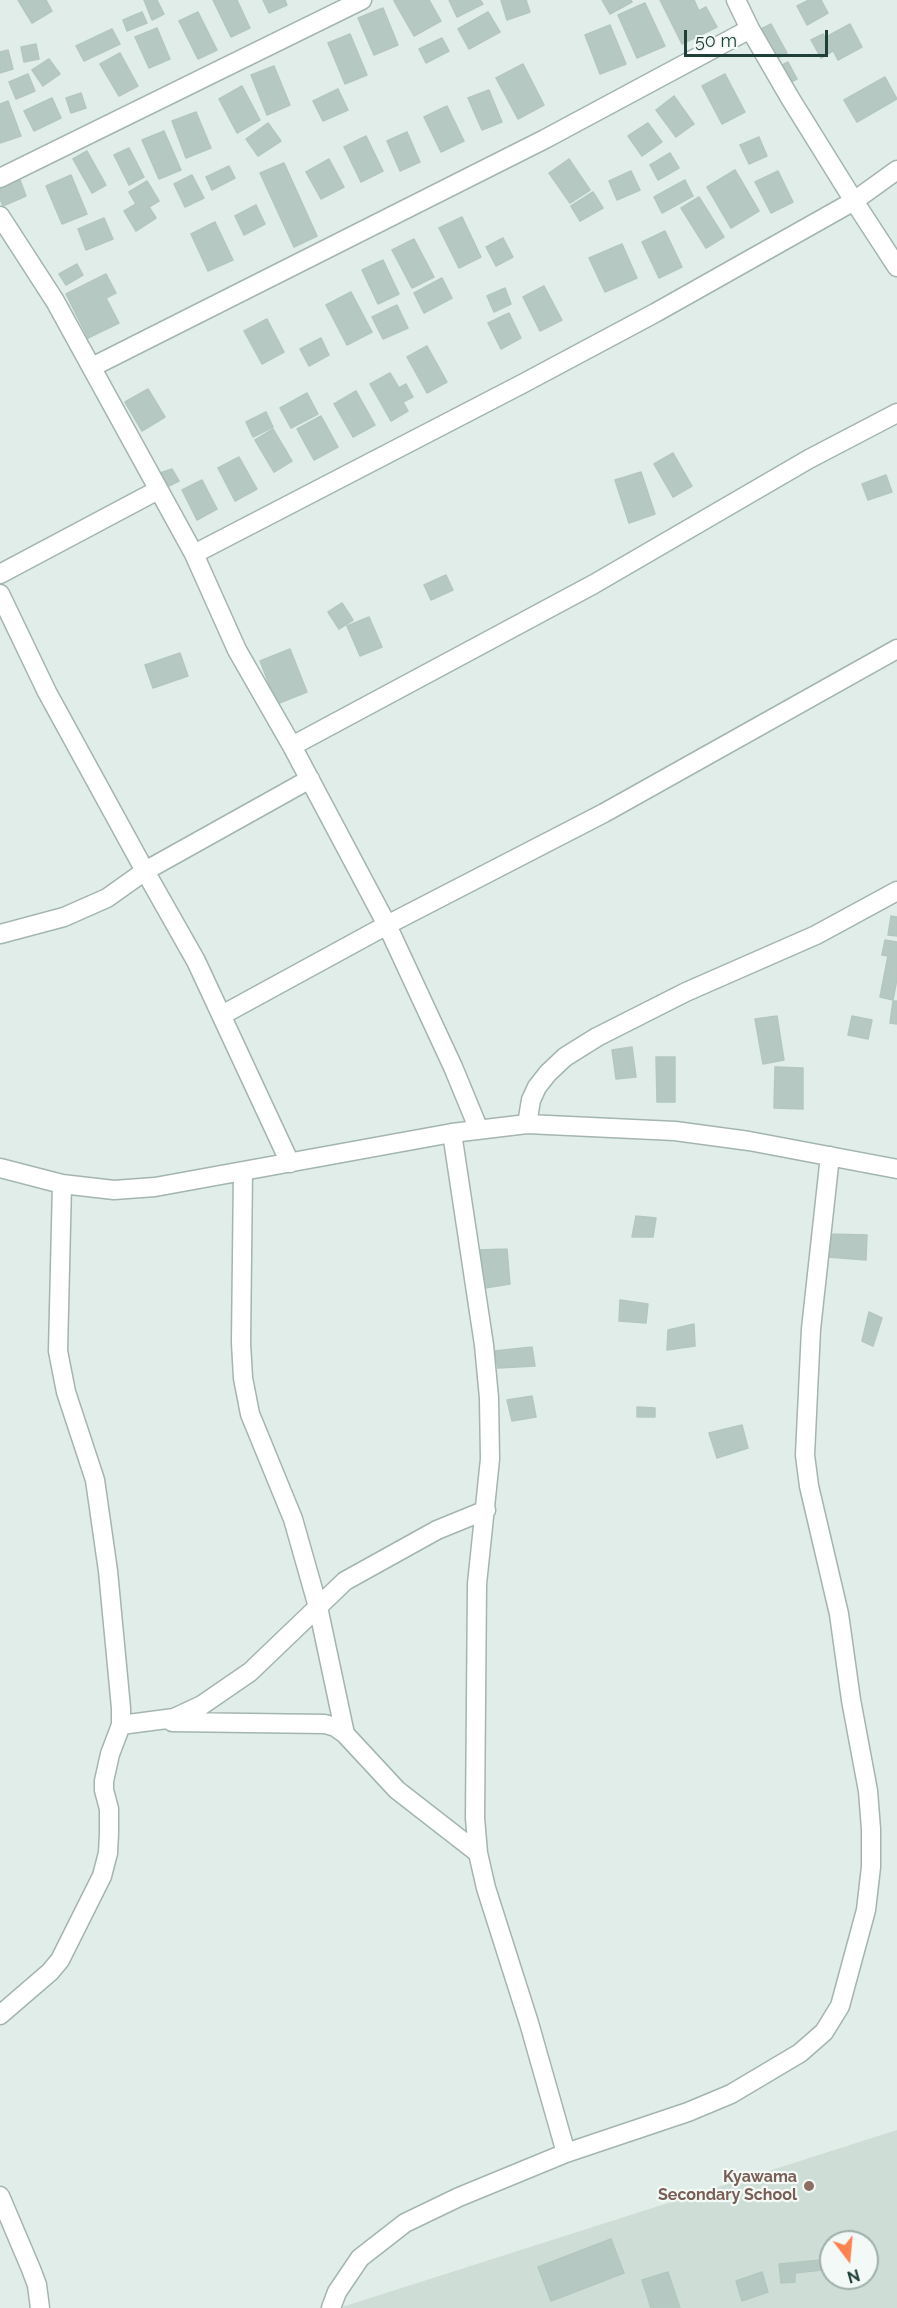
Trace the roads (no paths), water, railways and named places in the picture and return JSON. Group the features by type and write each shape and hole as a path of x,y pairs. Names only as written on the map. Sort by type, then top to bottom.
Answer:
{"street":[{"path":"0,178 362,0"},
{"path":"736,0 750,29 854,201 897,267"},
{"path":"92,367 545,139 750,29"},
{"path":"194,554 543,373 854,201 897,170"},
{"path":"0,216 55,301 194,554 237,650 310,779 387,926 453,1067 479,1130"},
{"path":"292,746 594,584 809,459 897,413"},
{"path":"0,574 158,490"},
{"path":"0,594 47,692 144,871 196,961 290,1163"},
{"path":"222,1015 614,807 897,649"},
{"path":"0,934 64,917 107,898 144,871 310,779"},
{"path":"527,1124 531,1100 537,1087 548,1073 565,1058 597,1037 686,992 816,935 897,891"},
{"path":"0,1168 62,1185 114,1190 155,1188 452,1133 527,1124 675,1131 749,1141 897,1169"},
{"path":"452,1133 484,1345 489,1398 490,1459 477,1584 475,1818 478,1853 486,1888 529,2023 566,2153"},
{"path":"331,2308 337,2292 360,2258 405,2223 459,2197 566,2153 688,2112 731,2094 800,2053 824,2032 840,2006 866,1910 871,1867 868,1791 851,1700 839,1614 809,1486 805,1455 811,1329 830,1156"},
{"path":"243,1171 241,1343 243,1378 250,1414 293,1519 318,1607 345,1734"},
{"path":"0,2015 51,1972 60,1960 102,1876 110,1833 104,1781 110,1754 121,1725 108,1571 95,1480 66,1392 58,1351 62,1185"},
{"path":"158,1722 189,1712 250,1672 345,1581 437,1530 486,1510"},
{"path":"121,1725 158,1722 325,1724 335,1727 345,1734 396,1790 478,1853"},
{"path":"0,2196 37,2285 40,2308"}],"place":[{"name":"Kyawama Secondary School","path":"809,2186"}]}
